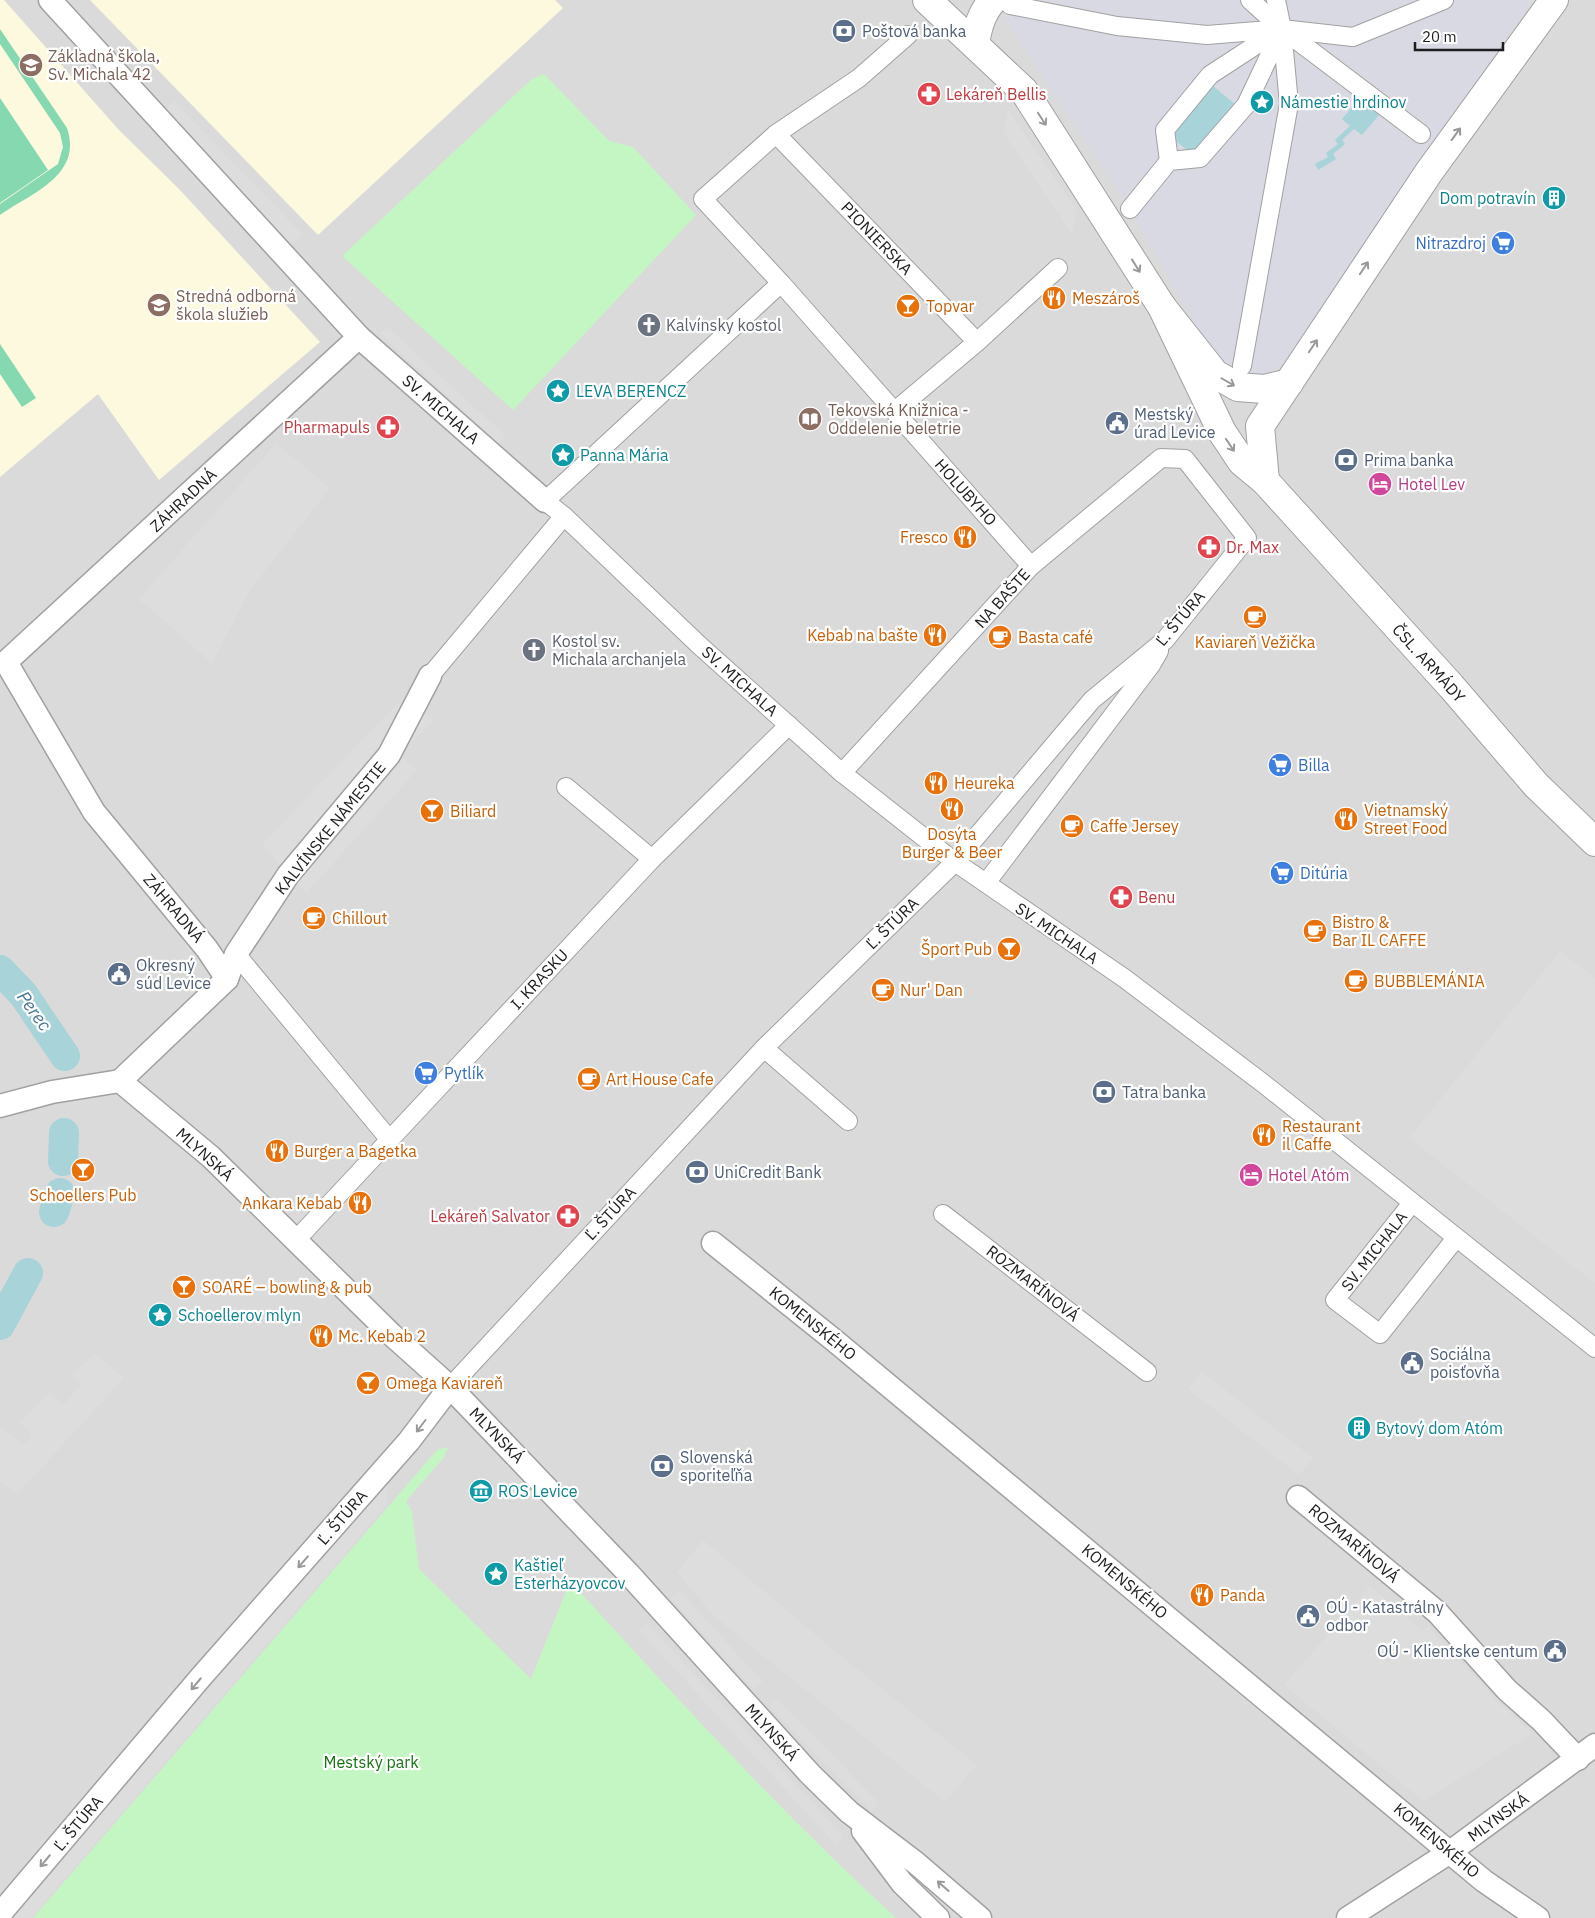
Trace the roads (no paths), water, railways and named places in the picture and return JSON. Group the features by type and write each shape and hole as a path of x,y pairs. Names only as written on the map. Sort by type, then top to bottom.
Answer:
{"street":[{"name":"SV. MICHALA","path":"50,0 359,337 564,516 699,645 842,773 955,862 1124,978 1264,1084 1595,1348"},
{"path":"927,0 1024,91 1162,307 1215,374 1238,387 1264,389 1289,382"},
{"path":"1250,0 1282,29 1421,134"},
{"path":"1242,366 1289,104 1282,29 1276,0"},
{"path":"975,44 978,22 984,10 1002,3 1117,26 1208,36 1282,29 1353,37 1444,0"},
{"path":"1265,481 1260,426 1429,172 1554,0"},
{"path":"1130,209 1169,161 1200,158 1246,104 1282,29"},
{"path":"1169,161 1164,130 1210,75 1282,29"},
{"path":"776,134 859,78 908,36"},
{"name":"HOLUBYHO","path":"776,134 703,199 781,283 1031,566"},
{"name":"PIONIERSKA","path":"776,134 978,342"},
{"path":"895,411 978,342 1058,268"},
{"path":"546,501 781,283"},
{"name":"ČSL. ARMÁDY","path":"1162,307 1222,432 1242,462 1265,481 1451,686 1536,785 1595,842"},
{"name":"ZÁHRADNÁ","path":"227,979 207,949 94,812 3,659 359,337"},
{"name":"NA BAŠTE","path":"842,773 1031,566 1161,458 1185,459"},
{"name":"Ľ. ŠTÚRA","path":"0,1914 195,1685 409,1441 450,1387 764,1048 955,862 1092,700 1165,640 1247,538 1185,459"},
{"path":"430,676 564,516"},
{"path":"986,883 1151,665 1165,640"},
{"name":"KALVÍNSKE NÁMESTIE","path":"120,1082 227,979 236,954 288,875 389,755 414,702 430,676"},
{"name":"I. KRASKU","path":"296,1240 652,859 789,725"},
{"path":"566,787 652,859"},
{"path":"236,954 389,1139"},
{"path":"764,1048 848,1121"},
{"path":"0,1106 52,1092 120,1082"},
{"name":"MLYNSKÁ","path":"120,1082 211,1157 392,1335 450,1387 628,1573 810,1774 849,1812 916,1862 980,1918"},
{"name":"SV. MICHALA","path":"1412,1203 1335,1300 1380,1334 1456,1238"},
{"name":"ROZMARÍNOVÁ","path":"943,1214 1147,1372"},
{"name":"KOMENSKÉHO","path":"713,1243 835,1340 1484,1880 1538,1918"},
{"name":"ROZMARÍNOVÁ","path":"1298,1497 1437,1612 1507,1690 1541,1720 1586,1752"},
{"name":"MLYNSKÁ","path":"1348,1918 1450,1852 1586,1752"},
{"name":"MLYNSKÁ","path":"849,1812 902,1884 938,1918"}],"water":[{"path":"1213,86 1236,105 1193,155 1170,136"},
{"path":"1359,99 1379,115 1362,135 1354,129 1342,140 1345,144 1333,154 1336,159 1318,170 1315,164 1328,157 1326,153 1338,144 1335,140 1350,126 1342,119"}],"waterway":[{"name":"Perec","path":"0,970 23,994 65,1056"},
{"name":"Perec","path":"63,1161 64,1133"},
{"name":"Perec","path":"54,1212 60,1193"},
{"name":"Perec","path":"0,1325 28,1273"}],"place":[{"name":"Poštová banka","path":"844,31"},
{"name":"Základná škola, Sv. Michala 42","path":"31,65"},
{"name":"Lekáreň Bellis","path":"929,94"},
{"name":"Námestie hrdinov","path":"1262,102"},
{"name":"Dom potravín","path":"1554,198"},
{"name":"Nitrazdroj","path":"1503,243"},
{"name":"Meszároš","path":"1054,298"},
{"name":"Stredná odborná škola služieb","path":"159,305"},
{"name":"Topvar","path":"908,306"},
{"name":"Kalvínsky kostol","path":"649,325"},
{"name":"LEVA BERENCZ","path":"558,391"},
{"name":"Tekovská Knižnica - Oddelenie beletrie","path":"810,419"},
{"name":"Mestský úrad Levice","path":"1117,423"},
{"name":"Pharmapuls","path":"388,427"},
{"name":"Panna Mária","path":"563,455"},
{"name":"Prima banka","path":"1346,460"},
{"name":"Hotel Lev","path":"1380,484"},
{"name":"Fresco","path":"965,537"},
{"name":"Dr. Max","path":"1209,547"},
{"name":"Kaviareň Vežička","path":"1255,617"},
{"name":"Kebab na bašte","path":"935,635"},
{"name":"Basta café","path":"1000,637"},
{"name":"Kostol sv. Michala archanjela","path":"534,650"},
{"name":"Billa","path":"1280,765"},
{"name":"Heureka","path":"936,783"},
{"name":"Dosýta Burger & Beer","path":"952,809"},
{"name":"Biliard","path":"432,811"},
{"name":"Vietnamský Street Food","path":"1346,819"},
{"name":"Caffe Jersey","path":"1072,826"},
{"name":"Ditúria","path":"1282,873"},
{"name":"Benu","path":"1121,897"},
{"name":"Chillout","path":"314,918"},
{"name":"Bistro & Bar IL CAFFE","path":"1315,931"},
{"name":"Šport Pub","path":"1009,949"},
{"name":"Okresný súd Levice","path":"119,974"},
{"name":"BUBBLEMÁNIA","path":"1356,981"},
{"name":"Nur' Dan","path":"883,990"},
{"name":"Pytlík","path":"426,1073"},
{"name":"Art House Cafe","path":"589,1079"},
{"name":"Tatra banka","path":"1104,1092"},
{"name":"Restaurant il Caffe","path":"1264,1135"},
{"name":"Burger a Bagetka","path":"277,1151"},
{"name":"Schoellers Pub","path":"83,1170"},
{"name":"UniCredit Bank","path":"697,1172"},
{"name":"Hotel Atóm","path":"1251,1175"},
{"name":"Ankara Kebab","path":"360,1203"},
{"name":"Lekáreň Salvator","path":"568,1216"},
{"name":"SOARÉ – bowling & pub","path":"184,1287"},
{"name":"Schoellerov mlyn","path":"160,1315"},
{"name":"Mc. Kebab 2","path":"321,1336"},
{"name":"Sociálna poisťovňa","path":"1412,1363"},
{"name":"Omega Kaviareň","path":"368,1383"},
{"name":"Bytový dom Atóm","path":"1359,1428"},
{"name":"Slovenská sporiteľňa","path":"662,1466"},
{"name":"ROS Levice","path":"481,1491"},
{"name":"Kaštieľ Esterházyovcov","path":"496,1574"},
{"name":"Panda","path":"1202,1595"},
{"name":"OÚ - Katastrálny odbor","path":"1308,1616"},
{"name":"OÚ - Klientske centum","path":"1555,1651"}],"park label":[{"name":"Mestský park","path":"371,1762"}]}
